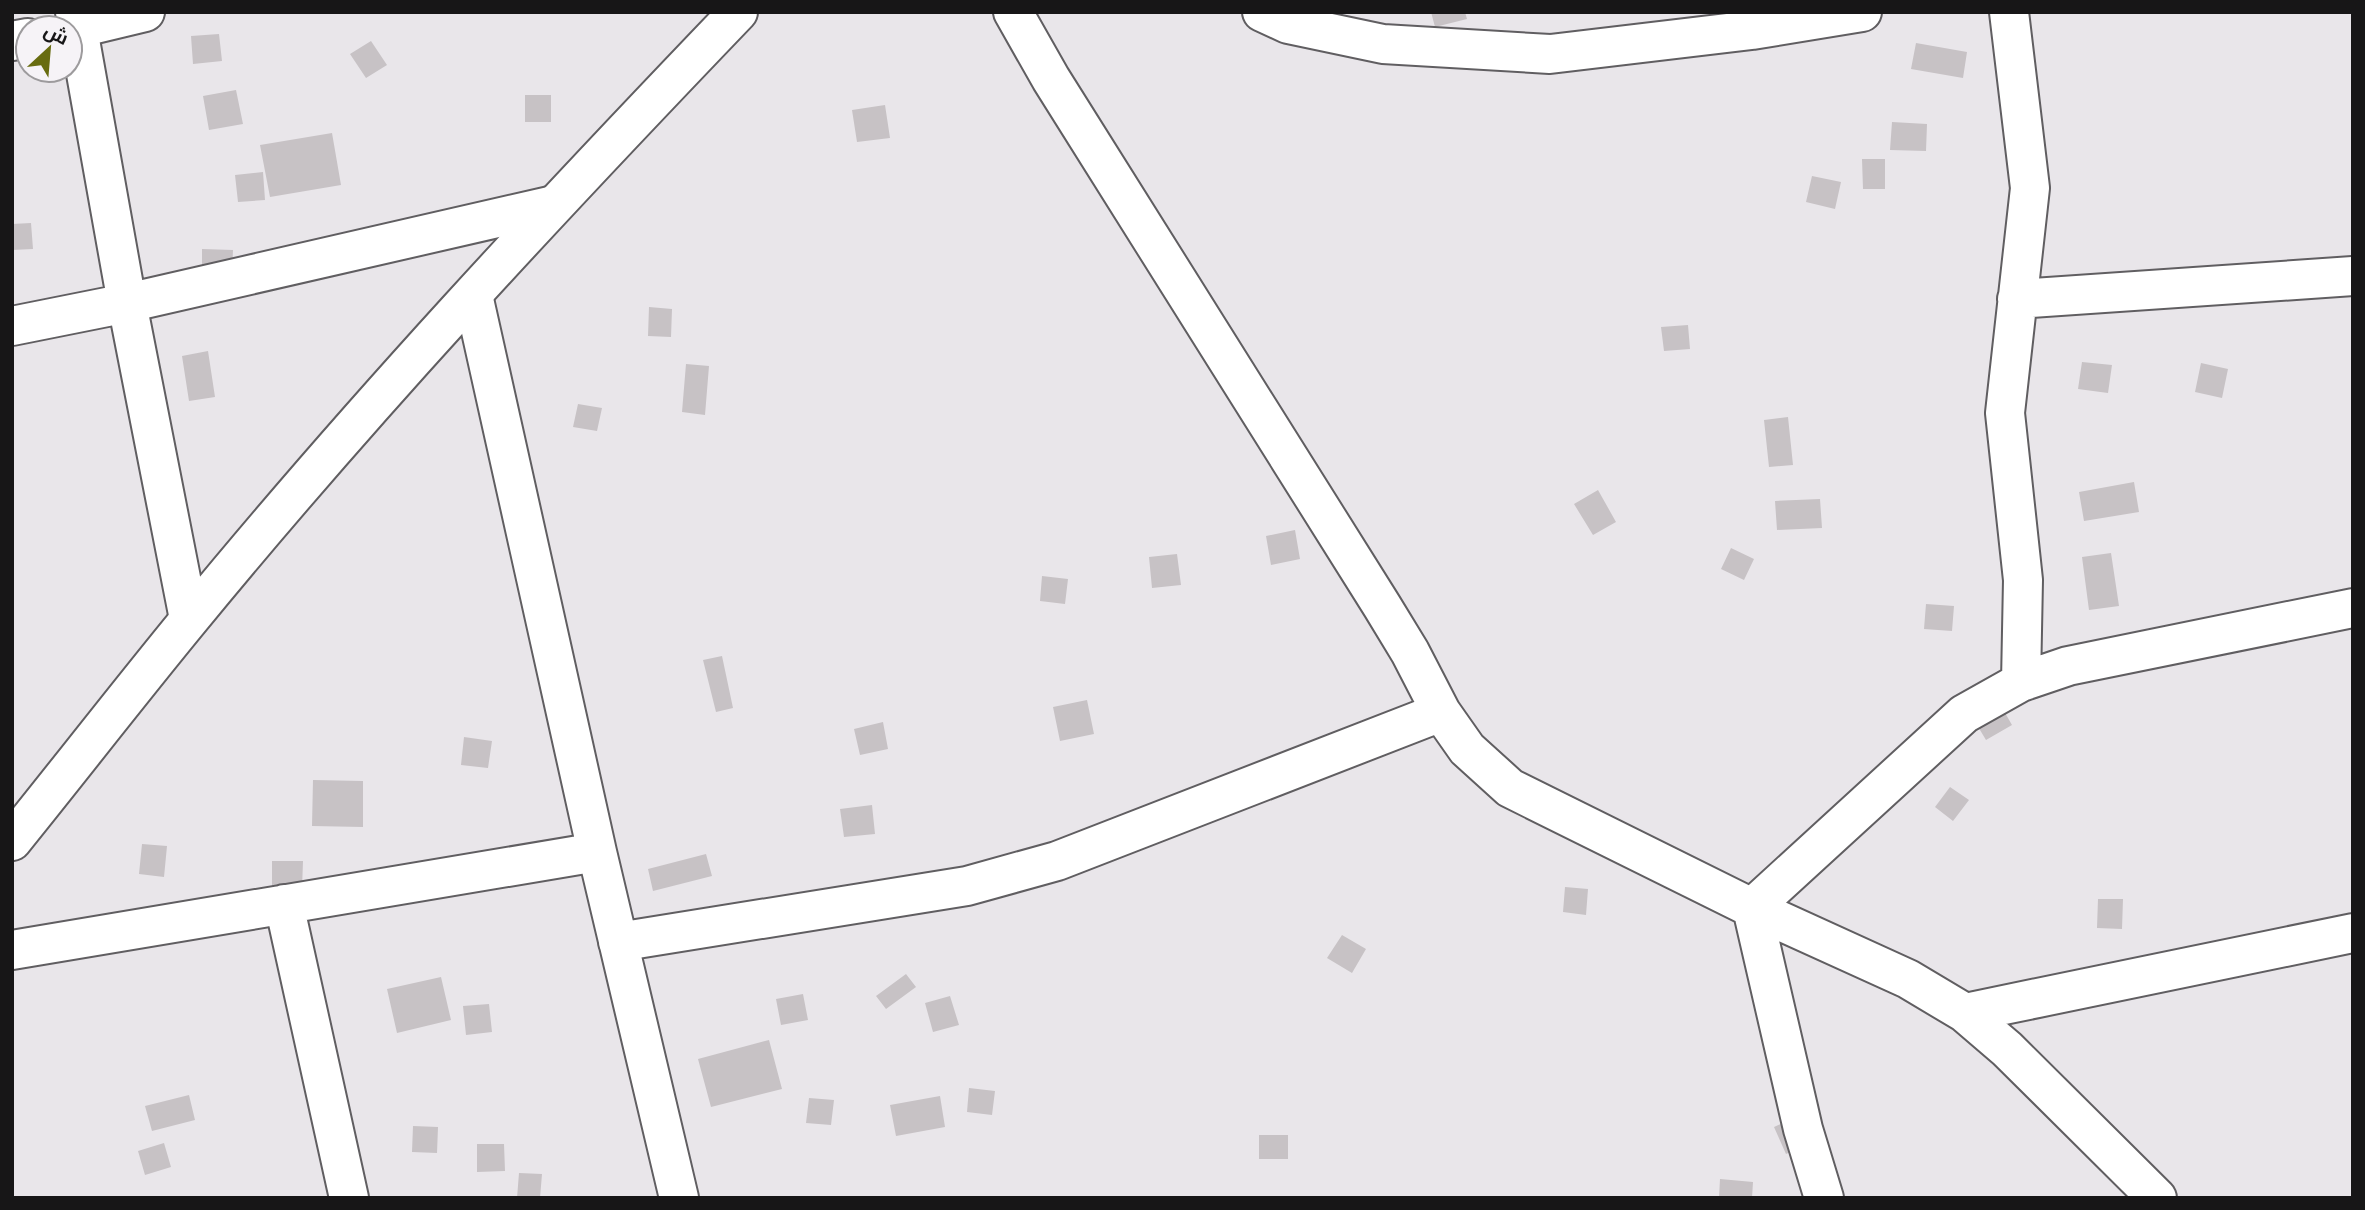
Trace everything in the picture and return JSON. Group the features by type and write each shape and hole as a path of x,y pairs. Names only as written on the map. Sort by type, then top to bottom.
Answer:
{"street":[{"path":"84,21 145,12"},
{"path":"12,841 189,620 373,407 554,205 738,12"},
{"path":"1013,12 1051,79 1389,618 1441,712 1467,749 1510,788 1752,908 1908,979 1965,1013 2007,1049 2157,1198"},
{"path":"1262,12 1288,24 1381,28 1550,54 1752,30 1862,12"},
{"path":"2009,12 2030,188 2005,412 2023,580 2021,681"},
{"path":"84,76 189,620"},
{"path":"12,326 127,303 554,205"},
{"path":"2017,299 2353,276"},
{"path":"474,295 597,852 679,1198"},
{"path":"1752,908 1964,714 2021,681 2068,666 2353,608"},
{"path":"618,942 967,886 1057,861 1441,712"},
{"path":"12,950 597,852"},
{"path":"284,904 349,1198"},
{"path":"1752,908 1803,1129 1824,1198"},
{"path":"1965,1013 2353,933"}],"building":[{"path":"1431,12 1465,12 1467,19 1435,27"},
{"path":"219,34 222,61 193,64 191,36"},
{"path":"371,41 387,65 366,78 350,54"},
{"path":"1916,43 1967,52 1963,78 1911,69"},
{"path":"236,90 243,124 209,130 203,96"},
{"path":"525,95 551,95 551,122 525,122"},
{"path":"885,105 890,138 857,142 852,110"},
{"path":"1892,122 1927,124 1926,151 1890,150"},
{"path":"332,133 341,185 270,197 260,145"},
{"path":"1862,159 1885,159 1885,189 1863,189"},
{"path":"263,172 265,200 238,202 235,175"},
{"path":"1812,176 1841,182 1835,209 1806,202"},
{"path":"31,223 33,249 12,250 12,224"},
{"path":"202,249 233,250 232,272 202,271"},
{"path":"649,307 672,309 671,337 648,336"},
{"path":"1688,325 1690,349 1664,351 1661,327"},
{"path":"208,351 215,397 189,401 182,356"},
{"path":"2082,362 2112,365 2108,393 2078,389"},
{"path":"2201,363 2228,369 2222,398 2195,392"},
{"path":"686,364 709,366 705,415 682,412"},
{"path":"578,404 602,408 597,431 573,427"},
{"path":"1788,417 1793,465 1769,467 1764,420"},
{"path":"2134,482 2139,512 2084,521 2079,492"},
{"path":"1598,490 1616,522 1593,535 1574,504"},
{"path":"1820,499 1822,528 1777,530 1775,501"},
{"path":"1295,530 1300,559 1271,565 1266,536"},
{"path":"1731,548 1754,559 1744,580 1721,569"},
{"path":"2111,553 2119,606 2089,610 2082,557"},
{"path":"1177,554 1181,585 1152,588 1149,557"},
{"path":"1042,576 1068,579 1065,604 1040,601"},
{"path":"1926,604 1954,606 1952,631 1924,629"},
{"path":"722,656 733,708 716,712 703,660"},
{"path":"1997,699 2012,725 1986,740 1971,715"},
{"path":"1087,700 1094,734 1060,741 1053,707"},
{"path":"883,722 888,749 860,755 854,729"},
{"path":"464,737 492,741 488,768 461,765"},
{"path":"313,780 363,781 363,827 312,826"},
{"path":"1950,787 1969,800 1953,821 1935,807"},
{"path":"872,805 875,834 844,837 840,809"},
{"path":"142,844 167,846 164,877 139,874"},
{"path":"706,854 712,876 653,891 648,869"},
{"path":"272,861 303,861 302,889 272,889"},
{"path":"1565,887 1588,889 1586,915 1563,912"},
{"path":"2098,899 2123,899 2122,929 2097,928"},
{"path":"1342,935 1366,949 1352,973 1327,958"},
{"path":"906,974 916,987 886,1009 876,996"},
{"path":"441,977 451,1020 397,1033 387,989"},
{"path":"803,994 808,1020 781,1025 776,999"},
{"path":"950,996 959,1025 933,1032 925,1003"},
{"path":"489,1004 492,1032 466,1035 463,1006"},
{"path":"769,1040 782,1089 711,1107 698,1059"},
{"path":"969,1088 995,1091 992,1115 967,1112"},
{"path":"189,1095 195,1120 152,1131 145,1106"},
{"path":"940,1096 945,1127 896,1136 890,1105"},
{"path":"809,1098 834,1100 831,1125 806,1123"},
{"path":"1800,1115 1812,1142 1786,1154 1774,1127"},
{"path":"413,1126 438,1127 437,1153 412,1152"},
{"path":"1259,1135 1288,1135 1288,1159 1259,1159"},
{"path":"164,1143 171,1167 145,1175 138,1151"},
{"path":"477,1144 504,1144 505,1171 477,1172"},
{"path":"519,1173 542,1174 540,1198 517,1198"},
{"path":"1720,1179 1753,1182 1752,1198 1719,1198"}]}
